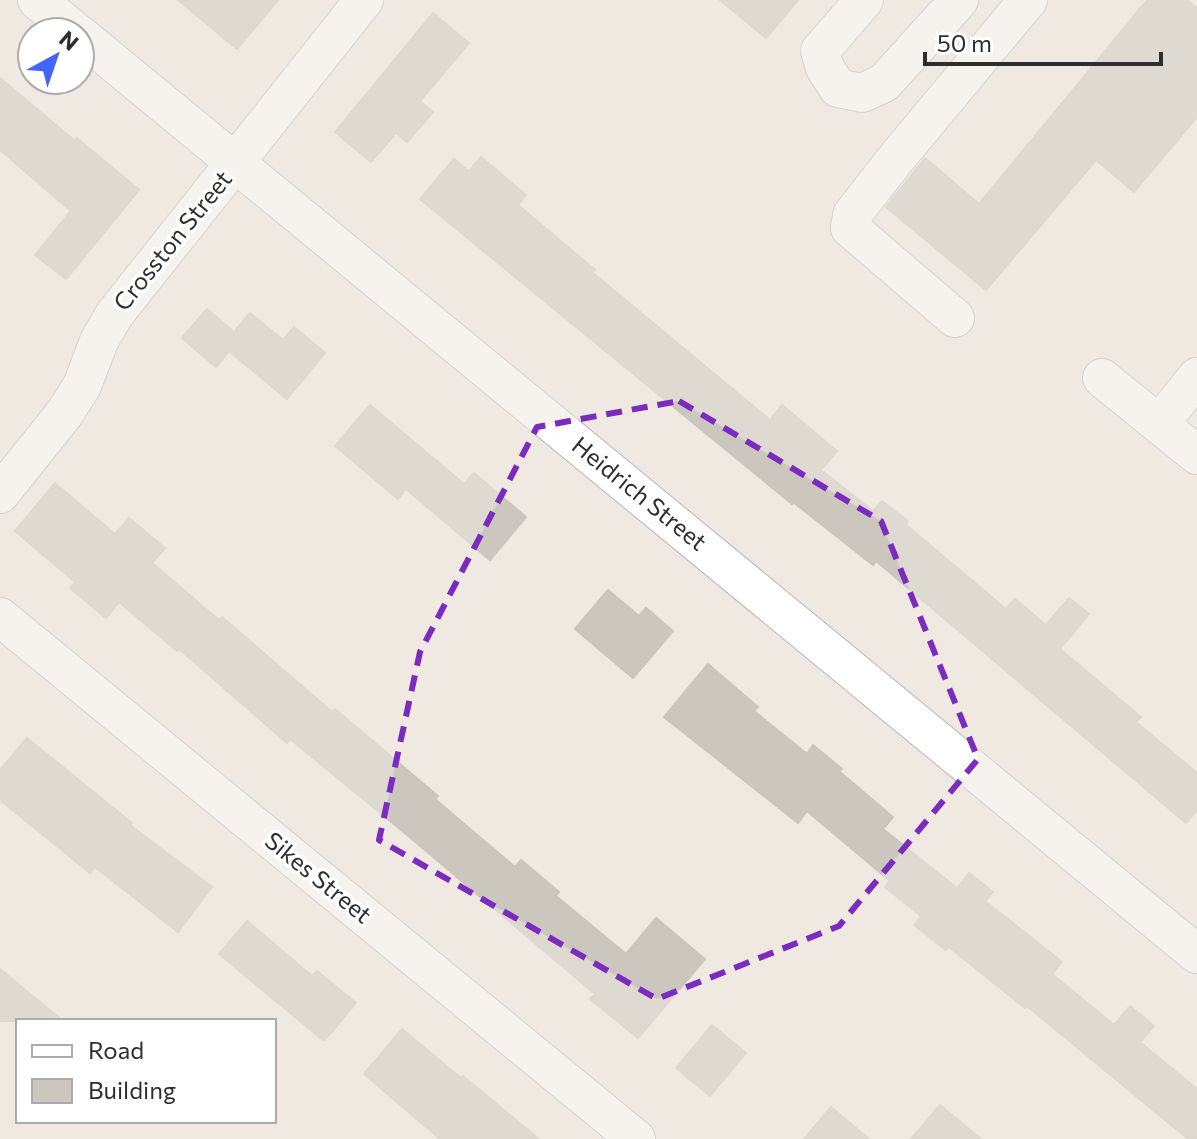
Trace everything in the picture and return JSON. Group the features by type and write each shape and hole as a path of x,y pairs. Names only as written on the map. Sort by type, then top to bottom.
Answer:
{"street":[{"name":"Heidrich Street","path":"37,0 56,16"},
{"name":"Crosston Street","path":"0,494 64,414 82,386 99,341 114,315 364,0"},
{"path":"864,0 820,51 825,68 838,88 862,93 884,83 959,0"},
{"path":"955,318 850,228 852,215 1028,0"},
{"name":"Heidrich Street","path":"96,49 1197,954"},
{"path":"1159,424 1197,377"},
{"path":"1102,378 1197,455"},
{"name":"Sikes Street","path":"0,617 636,1139"}],"highlighted area":[{"path":"679,401 881,521 978,759 839,926 657,999 379,840 420,652 537,427"}],"building":[{"path":"178,0 278,0 237,49"},
{"path":"720,0 798,0 766,38"},
{"path":"1147,0 1187,0 1197,8 1197,117 1134,192 1096,160 986,290 886,207 925,158 979,204"},
{"path":"433,13 469,43 420,101 433,112 407,142 396,133 371,162 335,132"},
{"path":"0,78 16,91 16,96 21,96 75,141 77,138 139,190 66,279 35,255 71,211 0,150"},
{"path":"481,157 526,195 518,205 595,270 593,273 770,420 782,405 837,451 821,470 873,511 882,501 1006,609 1015,599 1046,625 1069,598 1089,614 1060,649 1141,717 1136,722 1197,773 1197,810 1186,823 876,561 873,565 792,504 420,199 454,159 469,171"},
{"path":"207,309 234,332 250,313 283,340 294,327 325,353 287,399 229,351 216,367 182,338"},
{"path":"370,405 464,484 474,473 526,517 490,560 406,489 398,499 335,446"},
{"path":"55,483 115,534 129,518 165,548 152,563 219,620 222,617 332,712 335,709 438,796 435,799 515,867 521,860 559,892 556,896 626,954 656,918 705,959 638,1038 590,999 595,994 290,739 287,743 179,649 177,651 119,602 106,618 70,588 75,582 15,531"},
{"path":"608,590 639,616 646,608 673,631 633,678 575,629"},
{"path":"708,664 758,707 754,711 807,754 813,745 893,817 883,829 957,888 969,873 993,892 985,901 1062,962 1052,974 1114,1025 1130,1006 1154,1026 1140,1042 1197,1089 1197,1139 1188,1139 1027,1006 1025,1008 949,947 946,950 914,925 921,916 885,887 890,881 807,811 798,823 664,717"},
{"path":"27,738 132,823 130,825 212,887 178,932 95,867 90,873 0,800 0,770"},
{"path":"247,921 312,976 317,971 356,1003 324,1041 219,954"},
{"path":"0,969 61,1019 16,1019 0,1021"},
{"path":"712,1025 746,1053 710,1096 676,1068"},
{"path":"402,1029 539,1139 440,1139 364,1074"},
{"path":"940,1105 981,1139 911,1139"},
{"path":"831,1107 869,1139 804,1139"}]}
